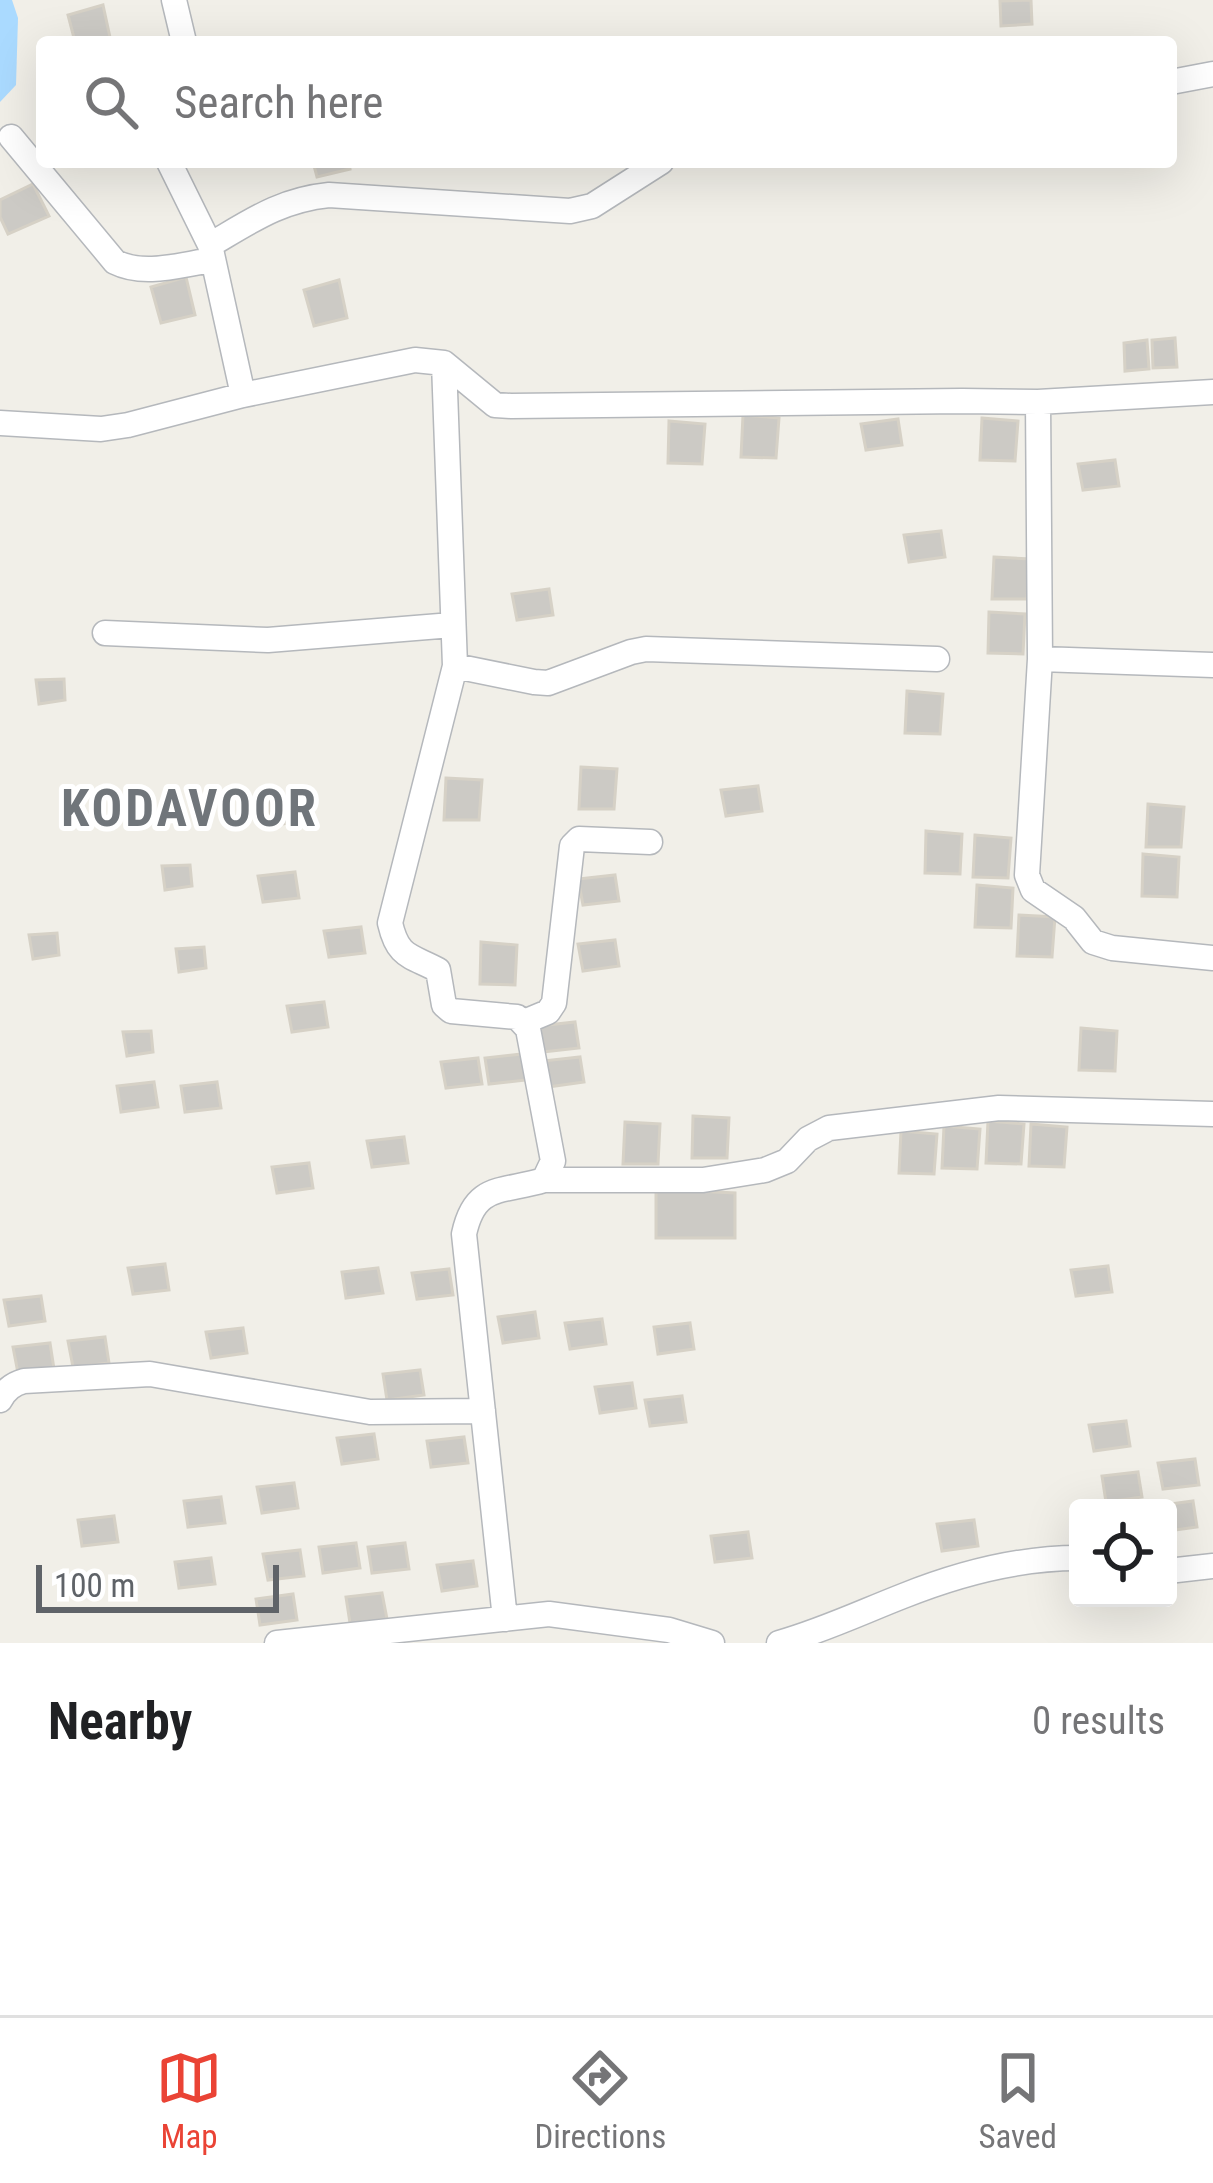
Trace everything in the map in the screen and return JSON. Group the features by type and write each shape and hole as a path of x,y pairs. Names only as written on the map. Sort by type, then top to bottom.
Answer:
{"street":[{"path":"174,0 183,36"},
{"path":"1177,81 1213,74"},
{"path":"11,136 36,166"},
{"path":"37,168 115,262 142,270 212,252 274,208 300,198 328,195 571,211 592,206 652,168"},
{"path":"172,168 212,252 243,395"},
{"path":"0,423 101,429 128,425 243,395 415,360 444,362 495,405 511,406 1038,402 1213,392"},
{"path":"444,362 455,666 390,922 398,949 438,970 444,1005 451,1011 517,1017 524,1022 553,1161 544,1180"},
{"path":"1038,402 1040,658 1027,875 1033,890 1074,918 1093,942 1213,958"},
{"path":"105,633 268,640 452,625"},
{"path":"455,666 548,682 646,649 937,659"},
{"path":"1040,658 1213,665"},
{"path":"524,1022 548,1012 554,1003 572,846 579,838 650,842"},
{"path":"506,1619 464,1234 469,1211 484,1194 544,1180 724,1177 787,1161 808,1139 829,1128 999,1108 1213,1114"},
{"path":"0,1400 4,1391 24,1381 150,1374 383,1414 483,1411"},
{"path":"779,1643 814,1634 908,1594 999,1566 1069,1559"},
{"path":"1177,1570 1213,1566"},
{"path":"277,1643 549,1614 669,1630 712,1643"},
{"path":"853,1617 860,1643"}],"water":[{"path":"0,0 12,0 18,18 16,85 0,102"}],"building":[{"path":"1031,0 1032,24 1001,26 1000,1"},
{"path":"103,5 110,36 73,36 68,15"},
{"path":"315,168 350,168 350,169 317,177"},
{"path":"33,184 49,216 8,234 0,217 0,200"},
{"path":"186,277 195,315 161,323 151,287"},
{"path":"339,280 347,318 314,326 304,290"},
{"path":"1175,338 1177,367 1153,368 1152,340"},
{"path":"1147,340 1149,369 1125,371 1124,343"},
{"path":"743,415 779,418 776,458 741,457"},
{"path":"982,418 1018,421 1015,461 980,460"},
{"path":"898,419 902,445 866,450 861,424"},
{"path":"669,421 705,424 702,464 668,463"},
{"path":"1115,460 1119,486 1083,490 1078,464"},
{"path":"941,531 945,557 909,562 904,535"},
{"path":"994,557 1030,559 1027,599 992,599"},
{"path":"549,589 553,615 517,620 512,594"},
{"path":"989,612 1025,614 1023,654 988,653"},
{"path":"64,679 65,700 39,704 36,680"},
{"path":"907,691 943,694 940,734 905,733"},
{"path":"581,767 617,769 614,809 579,809"},
{"path":"446,778 482,780 479,820 444,820"},
{"path":"758,786 762,811 726,816 721,790"},
{"path":"304,795 308,821 272,825 267,799"},
{"path":"1148,804 1184,807 1181,847 1146,847"},
{"path":"926,831 962,834 960,874 925,873"},
{"path":"975,835 1011,838 1008,878 973,877"},
{"path":"1143,854 1179,857 1177,897 1142,896"},
{"path":"190,865 192,886 165,890 162,866"},
{"path":"295,872 299,898 263,902 258,876"},
{"path":"615,875 619,901 583,905 578,879"},
{"path":"977,885 1013,888 1011,928 975,927"},
{"path":"1019,915 1055,917 1052,957 1017,956"},
{"path":"361,927 365,953 329,957 324,931"},
{"path":"57,933 59,955 33,959 29,935"},
{"path":"615,940 619,966 583,971 578,944"},
{"path":"481,942 517,945 515,985 480,984"},
{"path":"204,947 206,968 179,972 176,949"},
{"path":"324,1002 328,1027 292,1032 287,1006"},
{"path":"575,1022 579,1048 542,1052 538,1026"},
{"path":"1081,1028 1117,1031 1115,1071 1079,1070"},
{"path":"151,1031 153,1052 127,1056 123,1032"},
{"path":"522,1054 526,1080 489,1084 485,1058"},
{"path":"580,1057 584,1082 548,1087 543,1061"},
{"path":"478,1058 482,1084 446,1088 441,1062"},
{"path":"154,1082 158,1107 121,1112 117,1086"},
{"path":"217,1082 221,1108 185,1112 181,1086"},
{"path":"693,1116 729,1118 727,1158 692,1158"},
{"path":"988,1121 1024,1124 1021,1164 986,1163"},
{"path":"625,1122 660,1124 658,1164 623,1164"},
{"path":"1031,1124 1067,1127 1064,1167 1029,1166"},
{"path":"944,1126 980,1129 977,1169 942,1168"},
{"path":"901,1131 937,1134 934,1174 899,1173"},
{"path":"404,1137 408,1163 372,1167 367,1141"},
{"path":"309,1163 313,1188 277,1193 272,1167"},
{"path":"656,1189 735,1193 735,1238 656,1238"},
{"path":"165,1264 169,1290 133,1294 128,1268"},
{"path":"1108,1266 1112,1292 1076,1296 1071,1270"},
{"path":"378,1268 383,1293 346,1298 342,1272"},
{"path":"449,1269 453,1295 417,1299 412,1273"},
{"path":"41,1296 45,1321 9,1326 4,1300"},
{"path":"535,1312 539,1338 503,1343 498,1317"},
{"path":"602,1319 606,1344 570,1349 565,1323"},
{"path":"690,1323 694,1349 658,1354 654,1327"},
{"path":"243,1328 247,1353 211,1358 206,1332"},
{"path":"105,1337 109,1363 73,1367 68,1341"},
{"path":"50,1343 54,1369 18,1373 13,1347"},
{"path":"420,1370 424,1395 387,1400 383,1374"},
{"path":"632,1383 636,1408 600,1413 595,1387"},
{"path":"682,1396 686,1422 650,1426 645,1400"},
{"path":"1126,1421 1130,1446 1094,1451 1089,1425"},
{"path":"374,1434 378,1459 342,1464 337,1438"},
{"path":"464,1437 468,1463 431,1467 427,1441"},
{"path":"1195,1459 1199,1485 1163,1489 1158,1463"},
{"path":"1138,1472 1142,1497 1106,1499 1102,1476"},
{"path":"294,1483 298,1508 262,1513 257,1487"},
{"path":"221,1497 225,1523 188,1527 184,1501"},
{"path":"1193,1501 1197,1527 1177,1530 1177,1503"},
{"path":"114,1516 118,1542 82,1546 78,1520"},
{"path":"974,1520 978,1546 942,1551 937,1524"},
{"path":"748,1532 752,1558 715,1562 711,1536"},
{"path":"356,1543 360,1568 323,1573 319,1547"},
{"path":"405,1543 409,1569 372,1573 368,1547"},
{"path":"300,1550 304,1576 268,1580 263,1554"},
{"path":"211,1558 215,1584 179,1588 175,1562"},
{"path":"473,1561 477,1586 442,1591 437,1565"},
{"path":"382,1593 387,1619 350,1623 346,1597"},
{"path":"293,1594 297,1620 260,1625 256,1599"}],"district":[{"name":"KODAVOOR","path":"190,808"}]}
